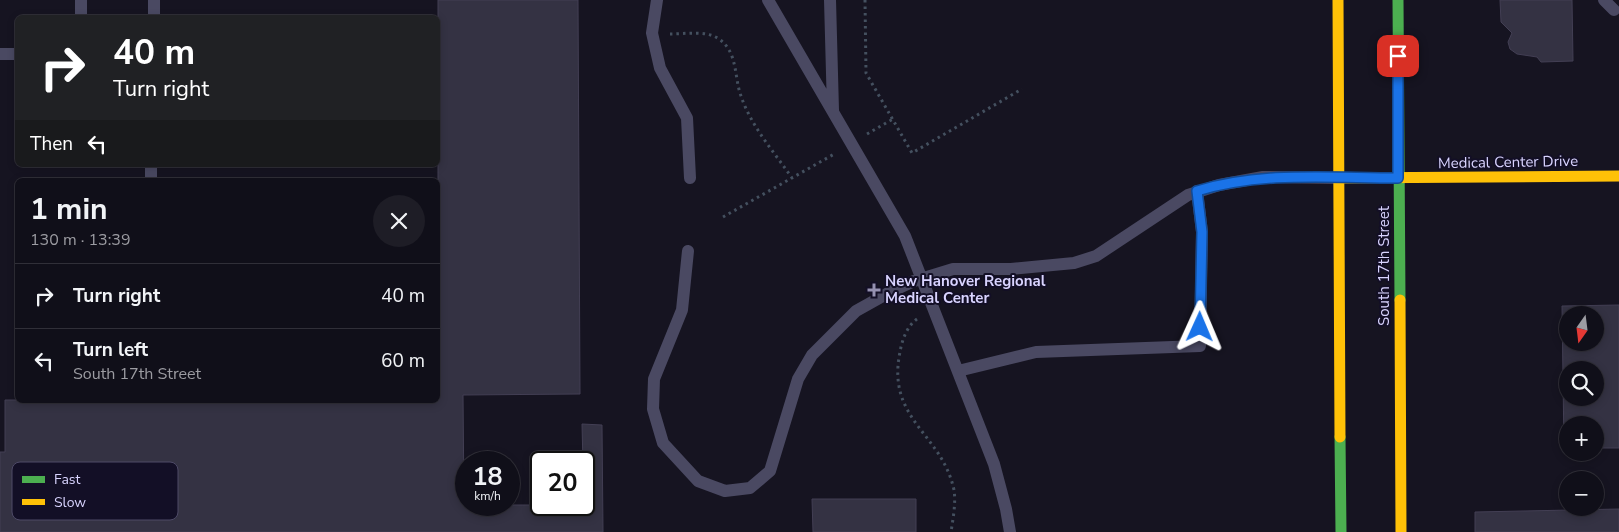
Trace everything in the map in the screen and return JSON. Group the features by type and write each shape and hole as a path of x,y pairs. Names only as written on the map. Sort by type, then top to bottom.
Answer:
{"main road":[{"path":"1338,0 1340,532"},
{"name":"South 17th Street","path":"1398,0 1401,532"},
{"name":"Medical Center Drive","path":"1338,178 1619,176"}],"lane":[{"path":"81,0 81,15"},
{"path":"154,0 154,15"},
{"path":"657,0 652,33 660,68 687,118 690,178"},
{"path":"768,0 905,236 994,464 1010,532"},
{"path":"830,0 834,113"},
{"path":"1604,0 1614,10"},
{"path":"0,54 15,54"},
{"path":"688,251 682,310 654,379 652,408 663,443 698,481 725,490 750,488 770,471 798,379 812,355 856,311 921,278 953,270 1011,269 1074,263 1096,256 1155,216 1197,191 1219,184 1263,177 1338,178"},
{"path":"958,371 1036,352 1200,346 1202,232 1197,191"}],"path":[{"path":"865,0 866,73 912,154 1022,89"},
{"path":"652,33 697,33 720,39 732,55 741,96 748,113 792,178"},
{"path":"723,217 893,119"},
{"path":"934,312 919,318 912,323 907,331 897,363 898,382 902,402 911,418 942,460 954,490 950,532"}],"building":[{"path":"438,0 578,0 580,394 463,395 464,451 455,451 455,516 520,516 520,505 530,505 530,516 595,516 595,451 583,451 582,424 602,425 603,532 0,532 0,452 5,452 5,400 15,400 15,403 440,403 440,178 438,178 438,167 440,167 440,15 438,15"},
{"path":"1500,0 1572,0 1573,61 1541,62 1537,57 1517,54 1510,49 1508,42 1512,33 1501,22"},
{"path":"1619,305 1619,448 1604,448 1604,416 1564,416 1563,406 1604,406 1604,361 1563,361 1563,351 1604,351 1604,306 1562,306"},
{"path":"812,499 916,499 916,532 813,532"},
{"path":"1604,509 1619,509 1619,532 1475,532 1475,512 1559,510 1559,516 1604,516"}],"traffic: fast":[{"path":"1398,0 1400,300"},
{"path":"1340,437 1341,532"}],"traffic: slow":[{"path":"1338,0 1340,437"},
{"path":"1338,178 1619,176"},
{"path":"1400,300 1401,532"}],"place":[{"name":"New Hanover Regional Medical Center","path":"874,290"}],"route":[{"path":"1200,327 1202,232 1197,191 1219,184 1263,177 1398,178 1398,56"}]}
